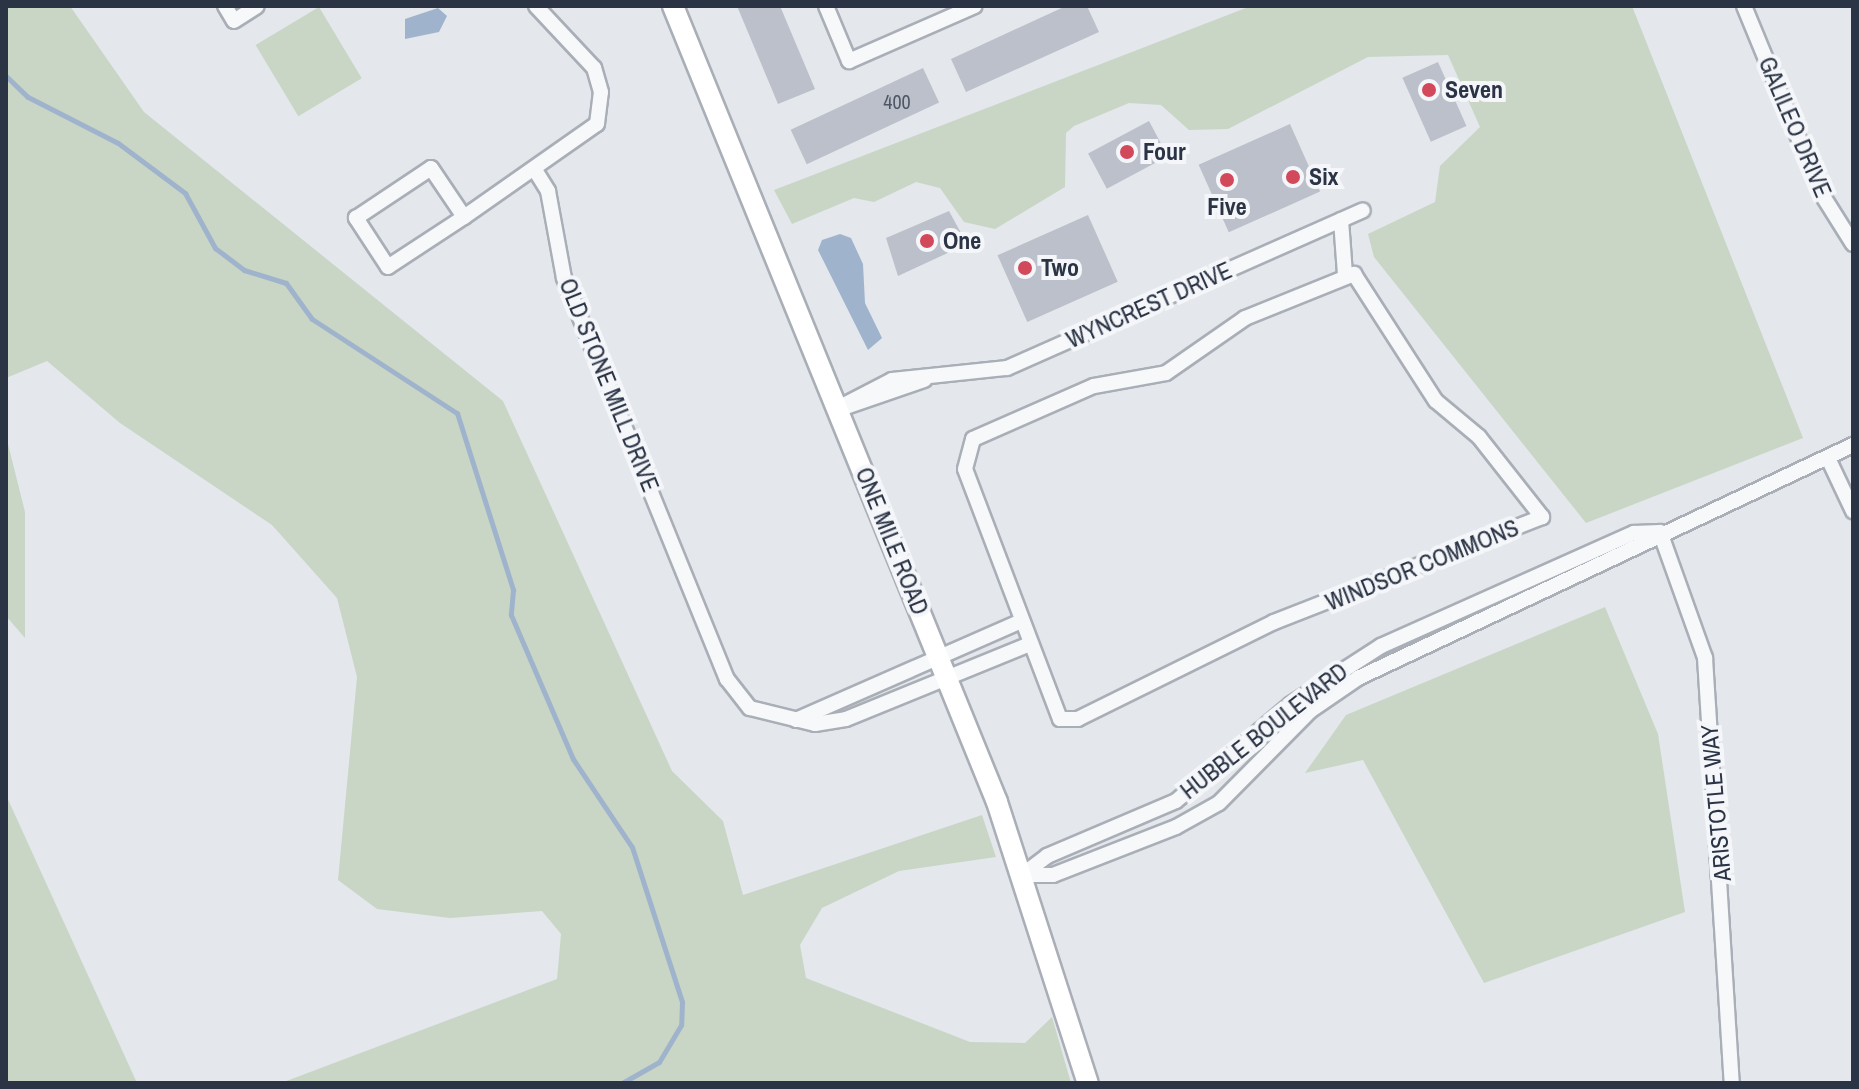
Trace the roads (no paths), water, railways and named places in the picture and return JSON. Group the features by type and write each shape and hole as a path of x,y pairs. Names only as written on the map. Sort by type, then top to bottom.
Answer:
{"street":[{"path":"225,6 234,21 257,6"},
{"path":"464,217 431,168 356,218 388,267 587,137 602,106 585,54 536,6"},
{"name":"ONE MILE ROAD","path":"673,6 947,678 1022,875 1088,1083"},
{"path":"826,6 849,61 975,6"},
{"name":"GALILEO DRIVE","path":"1744,6 1821,193 1853,244"},
{"name":"OLD STONE MILL DRIVE","path":"535,170 548,191 564,278 727,679 750,708 796,720 846,719 947,678"},
{"name":"WYNCREST DRIVE","path":"838,408 928,378 1007,368 1363,210"},
{"path":"1341,220 1345,275"},
{"name":"WINDSOR COMMONS","path":"1345,275 1369,287 1436,401 1479,437 1542,517 1274,622 1078,719 1053,712 965,469 973,439 1094,386 1166,373 1245,318 1345,275"},
{"name":"HUBBLE BOULEVARD","path":"1022,875 1053,875 1176,827 1219,803 1275,744 1358,678 1641,549 1660,532 1853,445"},
{"path":"1828,458 1853,511"},
{"name":"HUBBLE BOULEVARD","path":"1022,875 1047,856 1176,801 1291,704 1381,646 1634,533 1660,532"},
{"name":"ARISTOTLE WAY","path":"1660,532 1705,658 1732,1083"},
{"path":"796,720 1019,622"},
{"path":"947,678 1027,645"}],"water":[{"path":"438,8 447,16 439,32 405,39 405,19"},
{"path":"840,234 851,238 863,264 865,303 882,338 868,350 818,250 822,240"}],"waterway":[{"path":"6,76 28,97 118,143 185,193 215,248 244,270 286,283 312,319 457,413 513,590 511,615 573,759 632,847 682,1002 681,1025 659,1062 622,1083"}],"place":[{"name":"Seven","path":"1429,90"},
{"name":"Four","path":"1127,152"},
{"name":"Six","path":"1293,177"},
{"name":"Five","path":"1227,180"},
{"name":"One","path":"927,241"},
{"name":"Two","path":"1025,268"}]}
